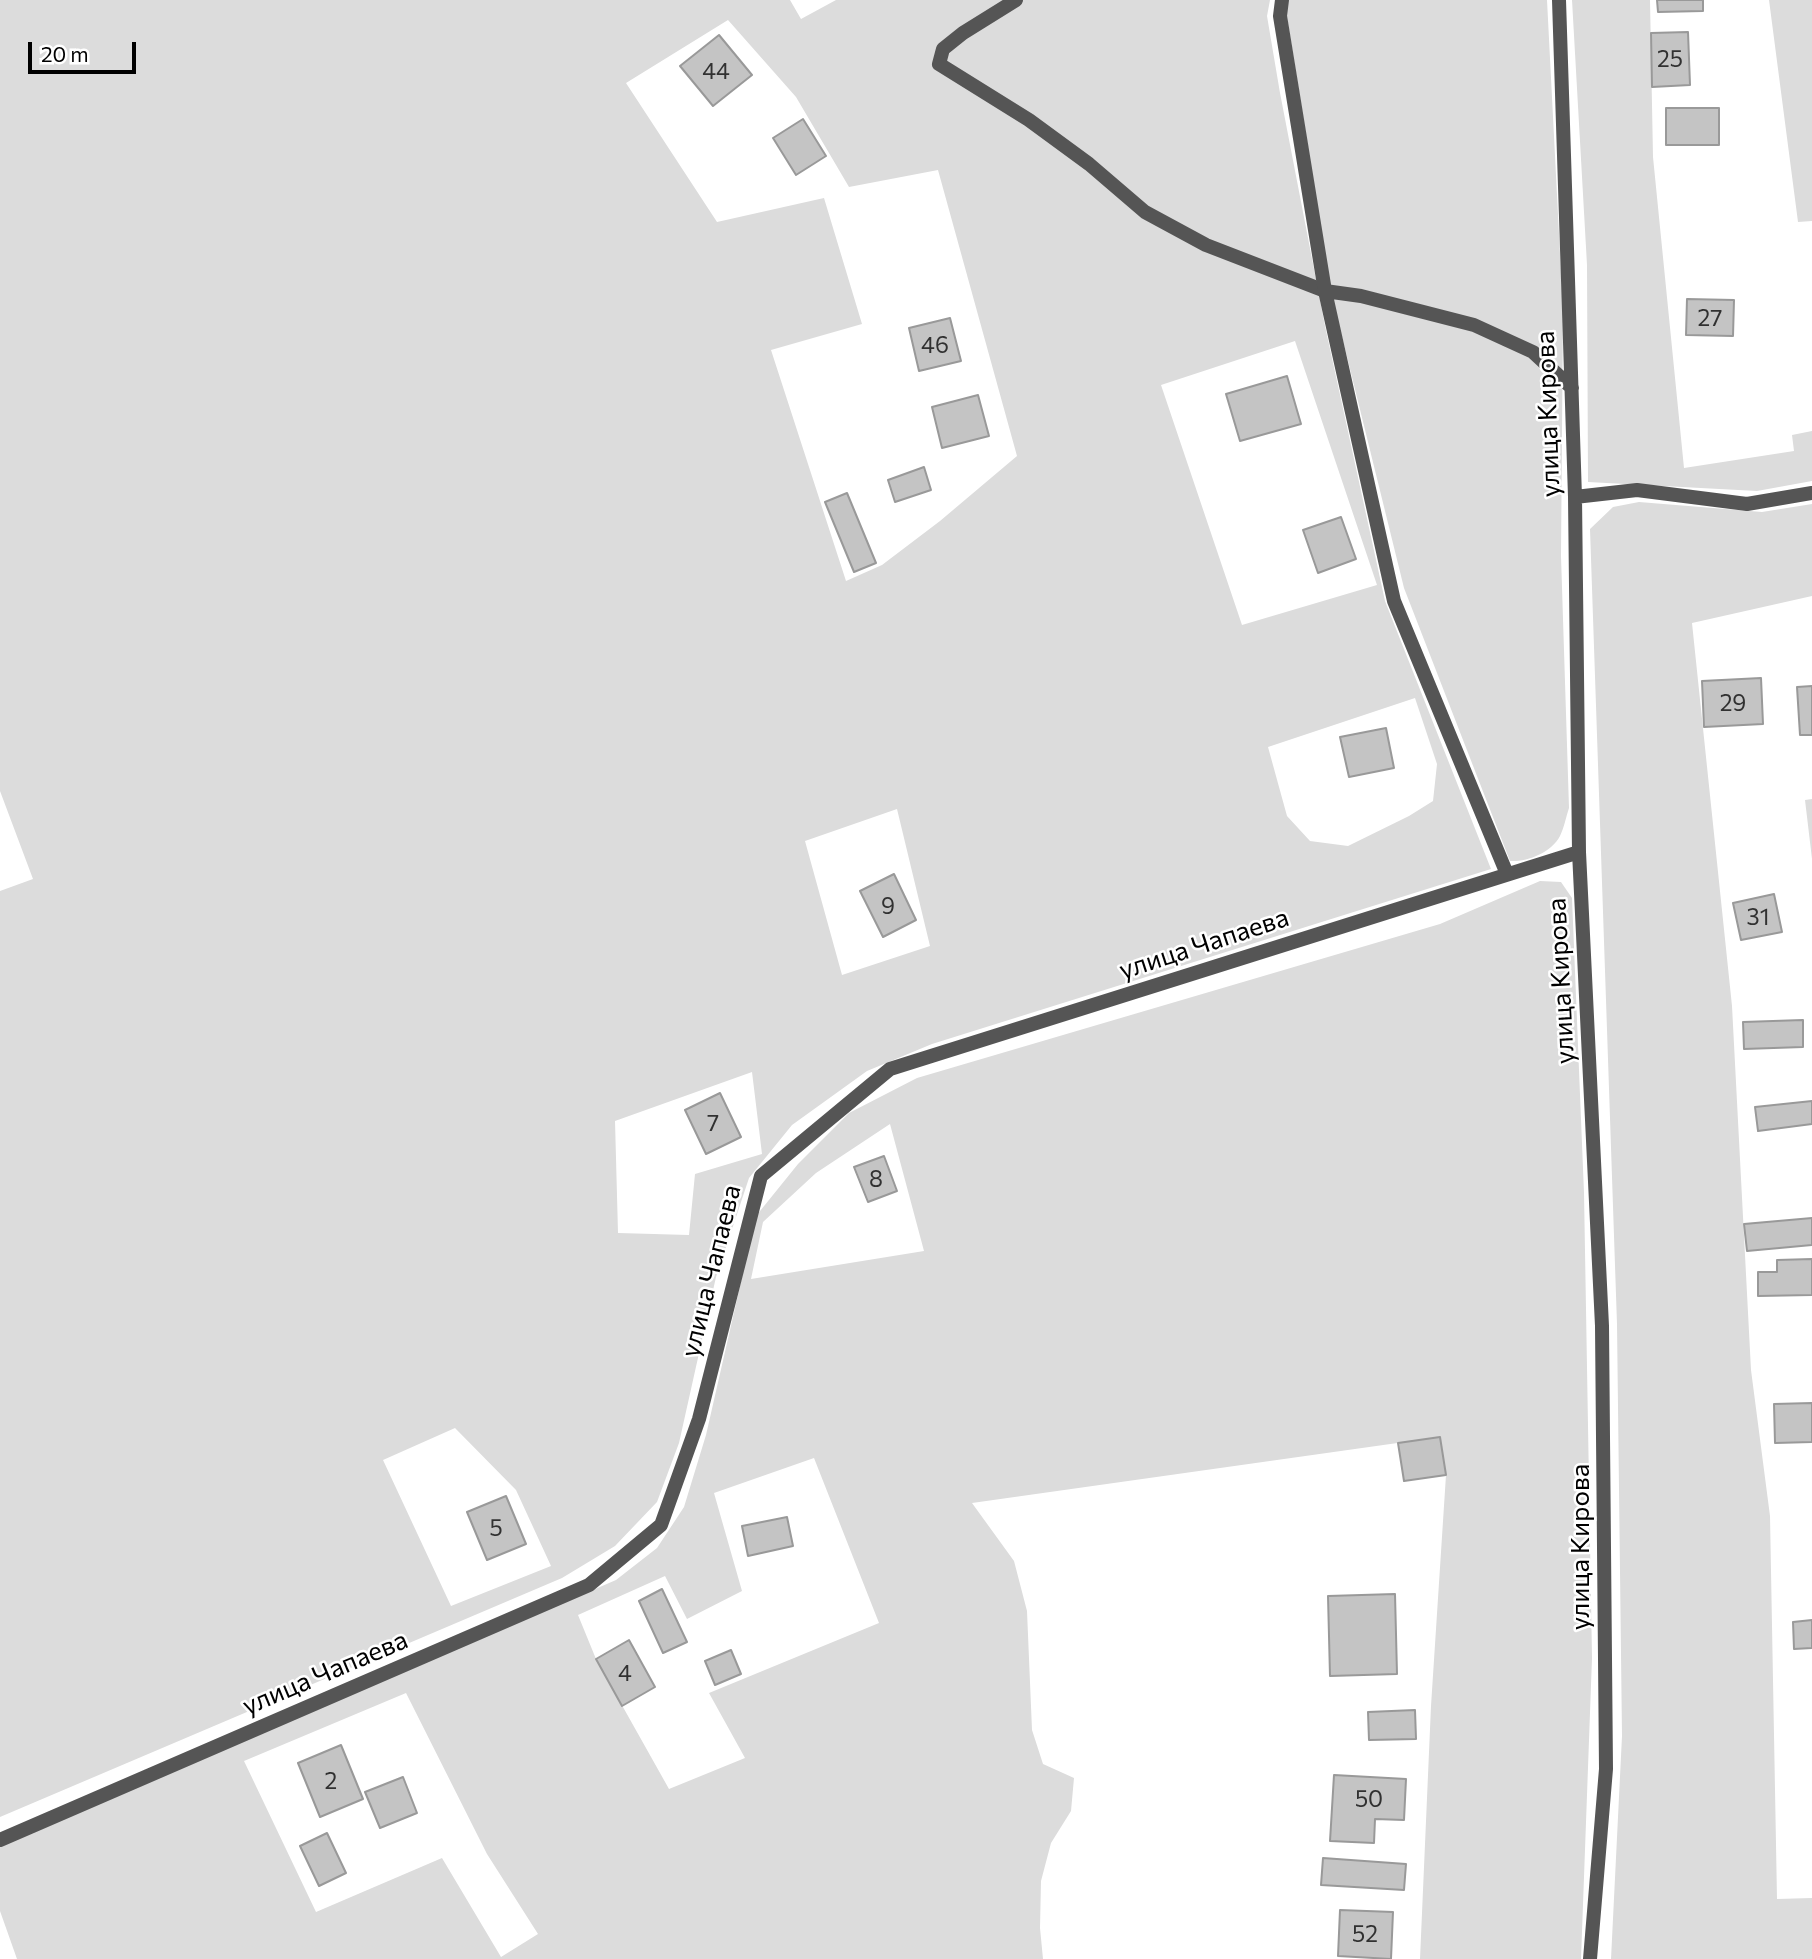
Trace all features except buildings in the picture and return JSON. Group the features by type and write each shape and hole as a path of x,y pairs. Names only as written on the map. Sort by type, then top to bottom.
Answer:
{"street":[{"path":"1016,0 943,49 939,64 1029,120 1089,164 1145,212 1206,245 1325,291 1361,296 1474,325 1532,352 1572,388"},
{"path":"1282,0 1280,16 1325,291 1394,601 1507,874"},
{"name":"улица Кирова","path":"1559,0 1575,498 1579,852 1602,1326 1606,1769 1590,1959"},
{"path":"1575,498 1637,490 1747,504 1812,493"},
{"name":"улица Чапаева","path":"0,1840 589,1585 661,1525 699,1419 761,1176 890,1069 1579,852"}],"shaded area":[{"path":"0,0 790,0 801,19 836,0 1270,0 1267,16 1280,93 1325,326 1385,601 1491,869 932,1044 867,1071 792,1125 749,1178 716,1277 679,1443 657,1502 615,1546 562,1578 0,1817 0,891 33,879 0,791","holes":["728,20 796,97 849,187 938,170 1017,456 940,521 882,565 846,581 771,350 862,324 824,198 717,222 626,83","1295,341 1377,585 1242,625 1161,385","1415,698 1437,764 1433,801 1348,846 1310,841 1287,816 1268,747","897,809 930,946 842,975 805,841","752,1072 762,1154 695,1174 689,1235 618,1233 615,1121","455,1428 516,1490 551,1566 451,1606 383,1460"]},
{"path":"1287,0 1547,0 1563,312 1561,556 1569,808 1556,842 1545,852 1524,860 1510,861 1404,588 1332,296 1286,10"},
{"path":"1572,0 1650,0 1653,157 1684,468 1794,451 1792,435 1812,431 1812,481 1757,491 1588,482 1587,265"},
{"path":"1769,0 1812,0 1812,221 1798,222"},
{"path":"1639,502 1762,512 1812,504 1812,596 1692,623 1732,1006 1751,1370 1770,1516 1777,1899 1812,1898 1812,1959 1611,1959 1622,1736 1617,1324 1590,529 1613,507"},
{"path":"1812,799 1812,859 1805,800"},
{"path":"1540,881 1561,882 1572,898 1584,1193 1592,1658 1581,1959 1420,1959 1431,1706 1446,1475 1440,1437 972,1503 1014,1561 1027,1611 1032,1730 1043,1764 1074,1778 1071,1811 1051,1843 1041,1881 1040,1928 1043,1959 17,1959 0,1911 0,1846 616,1580 657,1548 684,1507 706,1435 756,1216 798,1164 849,1113 917,1078 1440,924","holes":["890,1124 924,1251 751,1279 763,1222 816,1173","814,1458 879,1623 709,1693 745,1758 669,1789 596,1659 578,1615 665,1576 687,1619 742,1591 714,1493","406,1693 487,1854 538,1934 501,1957 442,1858 316,1912 244,1761"]}]}
